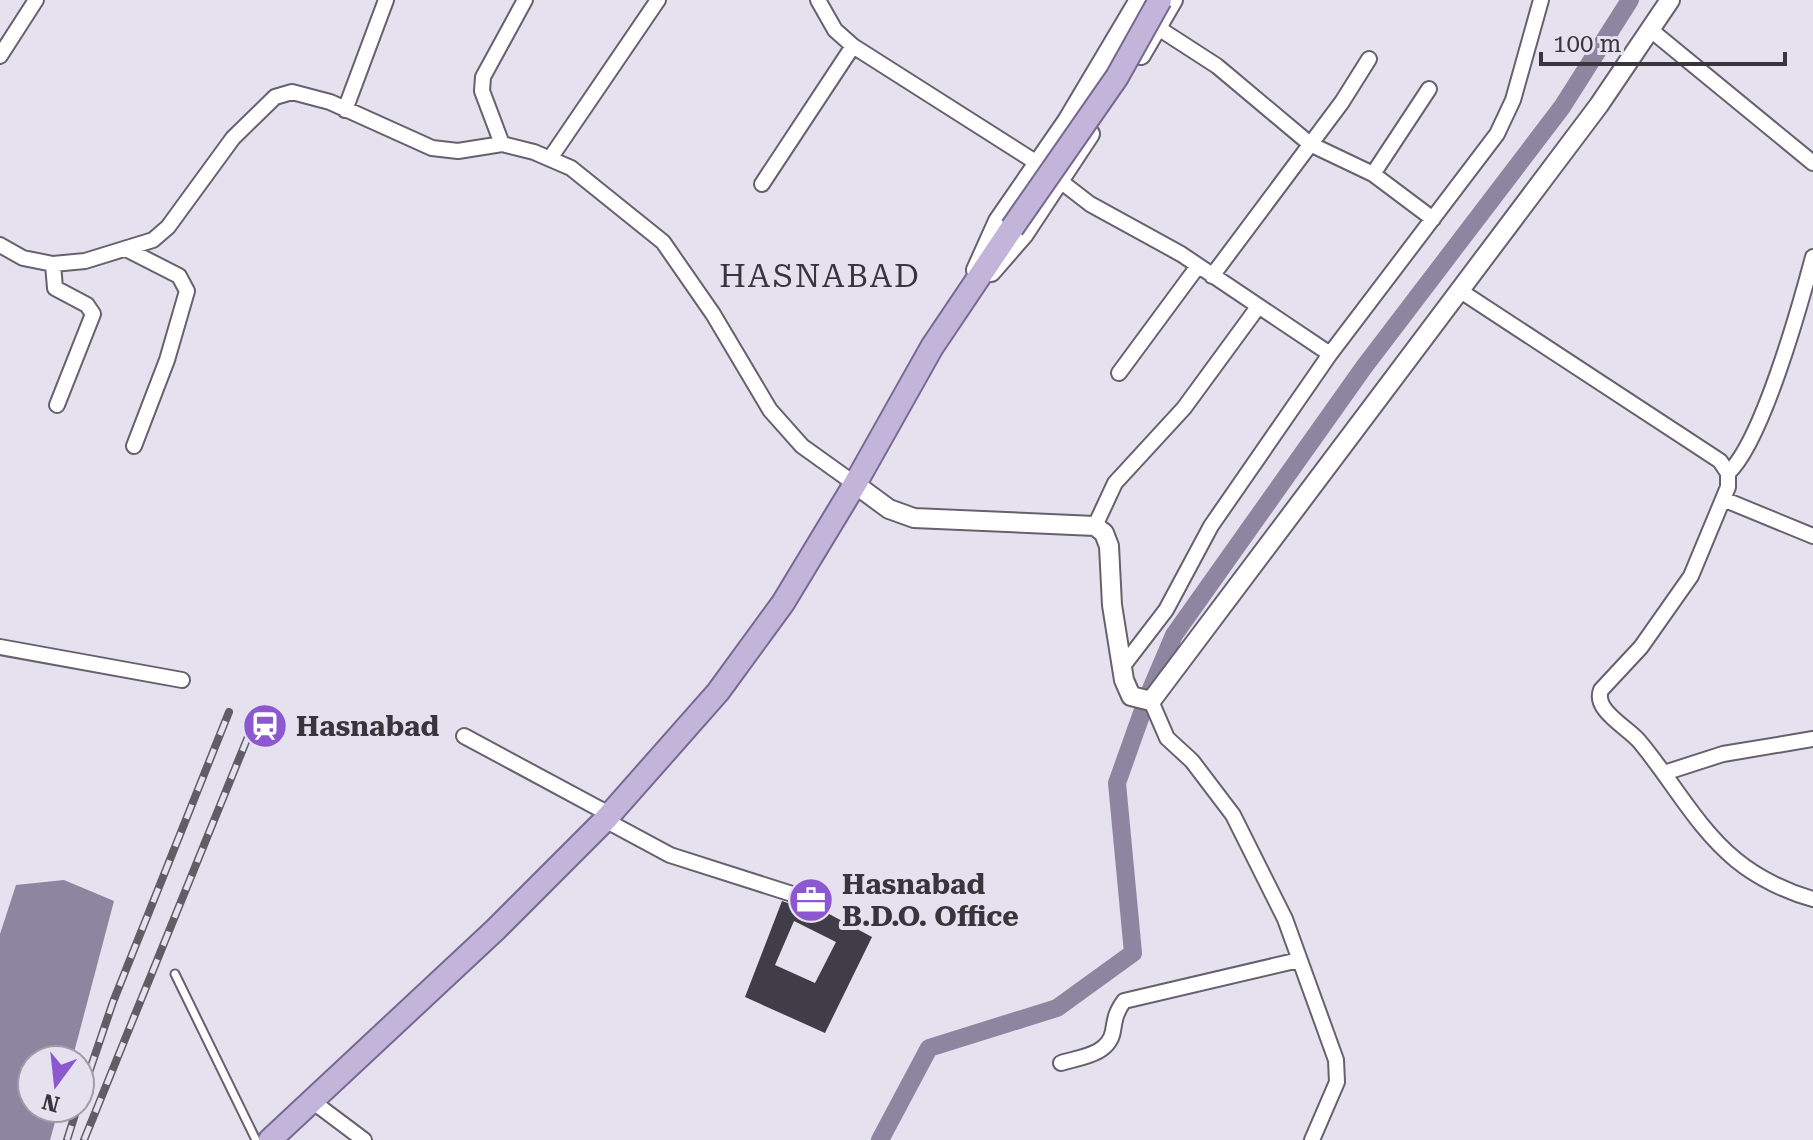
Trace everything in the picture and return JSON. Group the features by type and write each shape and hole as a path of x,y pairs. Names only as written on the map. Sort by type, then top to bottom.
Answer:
{"main road":[{"path":"270,1140 495,930 607,817 751,650 855,484 902,395 967,291 1117,77 1160,0"}],"street":[{"path":"0,56 36,0"},
{"path":"345,110 386,0"},
{"path":"502,144 482,91 483,77 525,0"},
{"path":"551,157 658,0"},
{"path":"818,0 835,30 853,46 1037,163 1090,204 1145,232 1330,354"},
{"path":"967,291 986,278 1017,244 1173,0"},
{"path":"1123,666 1166,610 1211,526 1330,354 1497,134 1513,100 1541,0"},
{"path":"1151,701 1652,31 1670,0"},
{"path":"967,291 998,221 1136,4 1157,28 1217,66 1310,144 1373,174 1433,219"},
{"path":"1652,31 1813,163"},
{"path":"762,184 853,46"},
{"path":"1212,276 1369,59"},
{"path":"1373,174 1429,89"},
{"path":"0,245 23,258 53,264 85,261 153,240 168,227 233,138 275,97 292,92 306,94 432,148 458,151 502,144 551,157 605,193 663,242 683,266 778,421 802,446 889,509 914,518 1095,526 1104,533 1109,546 1112,605 1131,696 1151,701"},
{"path":"126,249 179,276 187,291 167,360 134,446"},
{"path":"1728,473 1743,455 1758,428 1813,257"},
{"path":"53,264 55,288 87,305 93,314 57,405"},
{"path":"1119,373 1198,266"},
{"path":"1459,290 1720,461 1728,473 1728,487 1691,576 1641,647 1599,693 1603,707 1637,739 1714,841 1740,863 1792,893 1813,899"},
{"path":"1095,526 1115,483 1184,408 1258,307"},
{"path":"1723,499 1813,536"},
{"path":"0,647 182,680"},
{"path":"1151,701 1167,738 1192,761 1233,815 1285,919 1336,1060 1337,1082 1312,1140"},
{"path":"464,736 670,855 811,900"},
{"path":"1664,773 1723,754 1813,739"},
{"path":"1061,1063 1106,1046 1112,1036 1115,1012 1124,1001 1299,960"},
{"path":"312,1101 364,1140"}],"lane":[{"path":"175,974 256,1140"}],"shaded area":[{"path":"64,880 114,901 76,1044 16,1044 16,1124 54,1124 50,1140 0,1140 0,934 16,885"}],"building":[{"path":"782,901 808,910 818,908 872,937 825,1033 745,997","holes":["794,921 836,942 815,983 775,965"]}],"waterway":[{"path":"1151,689 1174,635 1364,367 1562,107 1630,0"},
{"path":"880,1140 929,1048 1057,1008 1133,953 1117,783 1143,710"}],"railway":[{"path":"96,1052 229,712"},
{"path":"84,1140 254,722"},
{"path":"67,1140 72,1124"}],"place":[{"name":"Hasnabad","path":"265,726"},
{"name":"Hasnabad B.D.O. Office","path":"811,900"}],"district":[{"name":"HASNABAD","path":"820,276"}]}
